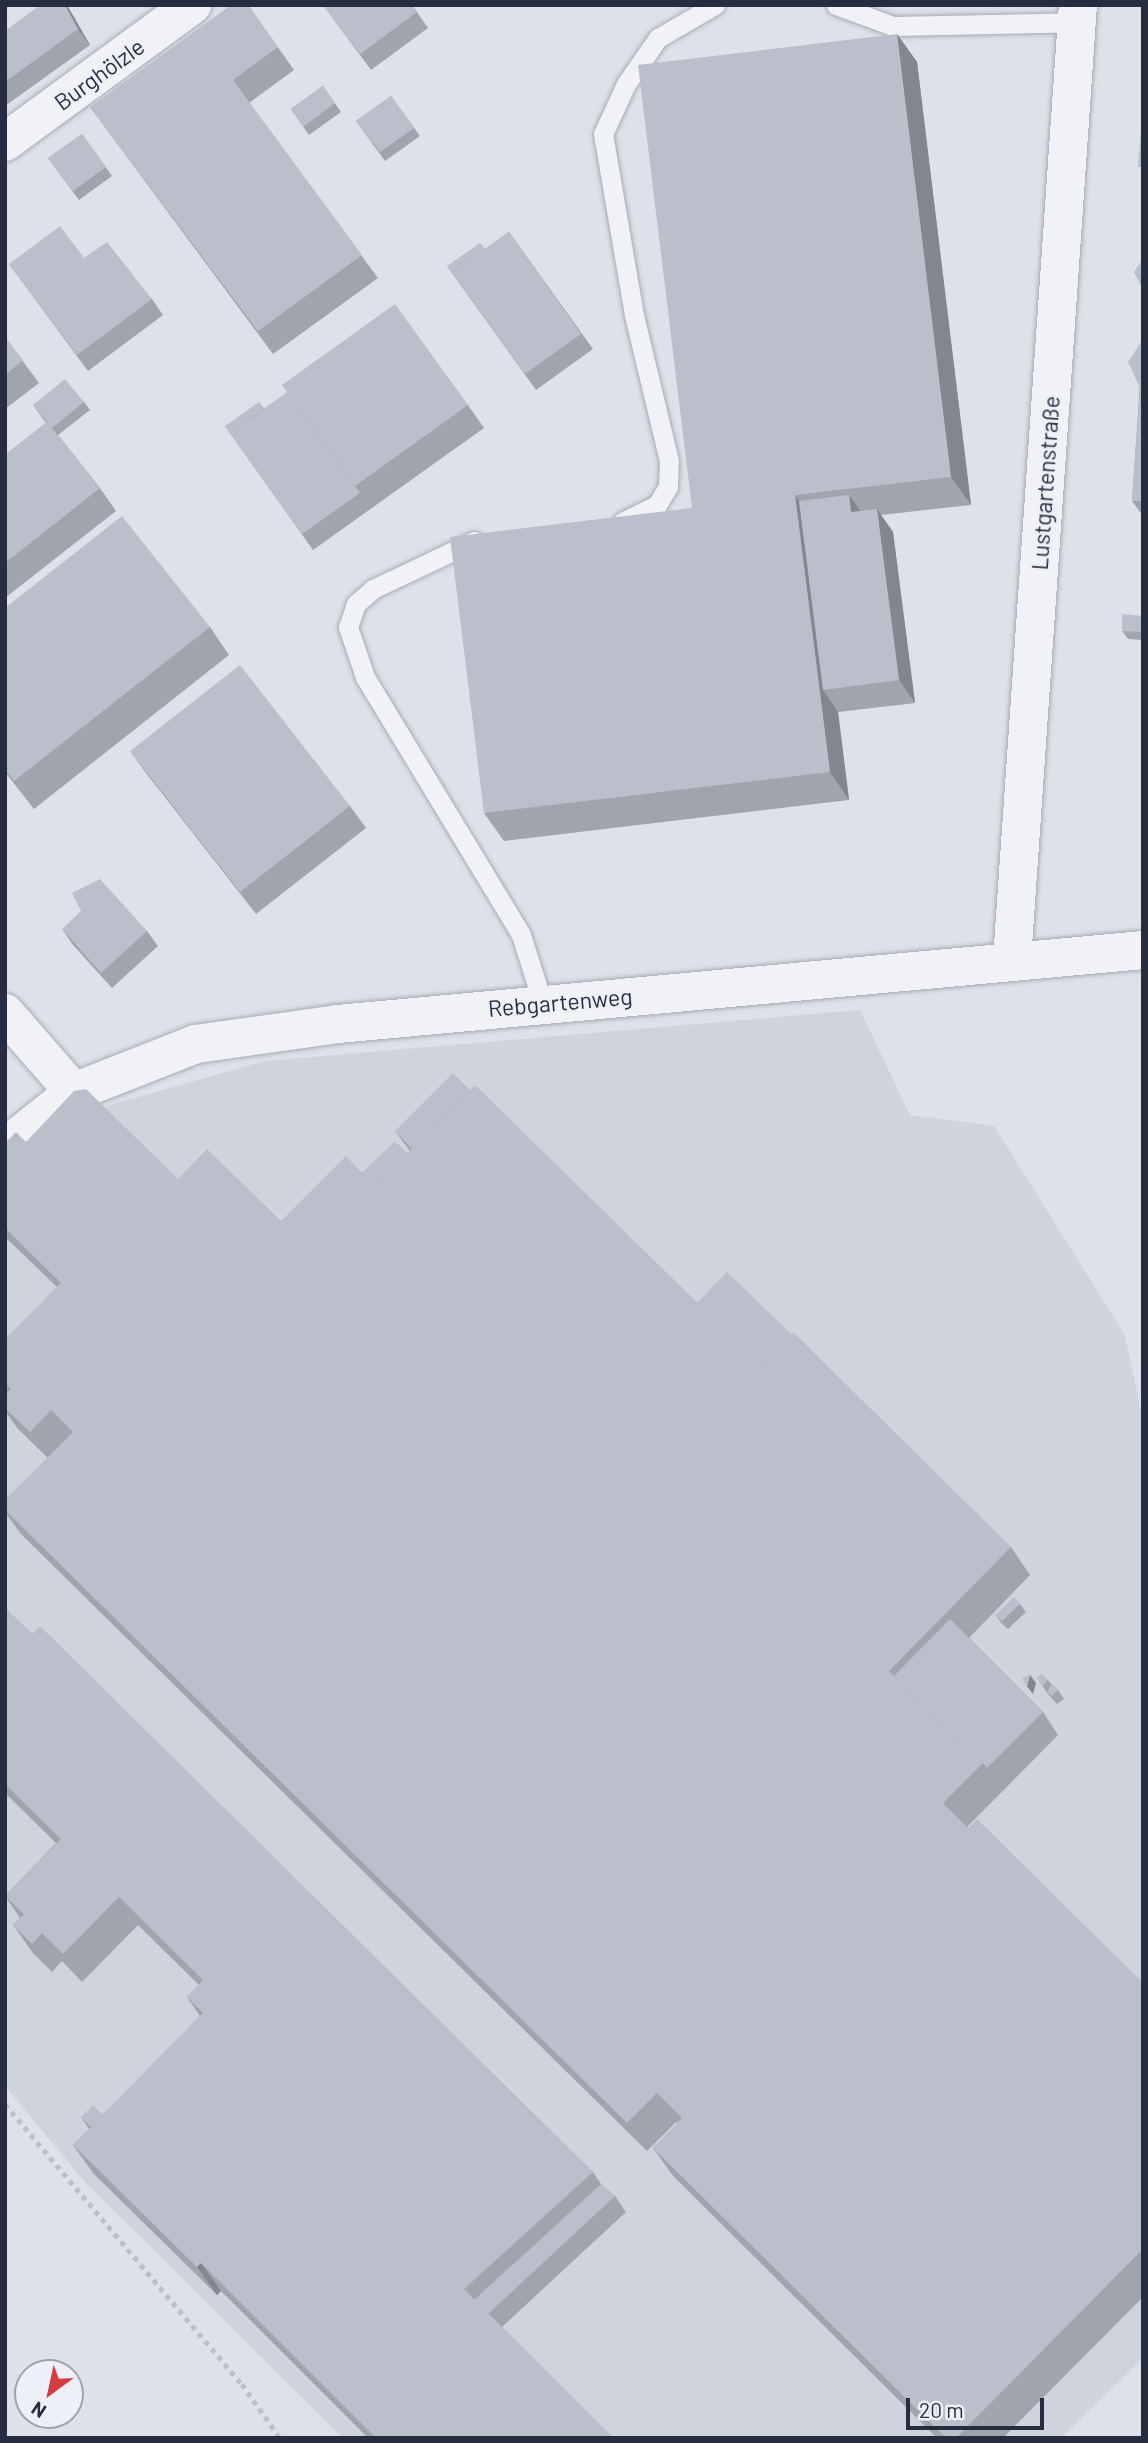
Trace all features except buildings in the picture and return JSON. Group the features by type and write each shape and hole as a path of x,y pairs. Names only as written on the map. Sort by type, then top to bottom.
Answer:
{"street":[{"name":"Burghölzle","path":"5,142 192,5"},
{"name":"Lustgartenstraße","path":"1012,960 1077,14"},
{"name":"Rebgartenweg","path":"5,1147 74,1093 195,1044 543,1004 1143,950"},
{"path":"5,1013 74,1093"}],"lane":[{"path":"597,528 635,519 657,505 668,487 669,461 634,315 603,134 626,84 658,38 715,5"},
{"path":"836,5 893,26 1077,14"},
{"path":"492,538 439,553 373,589 356,604 348,627 365,677 520,935 543,1004"}],"path":[{"path":"5,2104 242,2384 280,2438"}],"shaded area":[{"path":"860,1010 910,1115 994,1126 1125,1335 1143,1422 1143,2358 1061,2438 343,2438 84,2181 5,2086 5,1178 89,1111 265,1061"}]}
